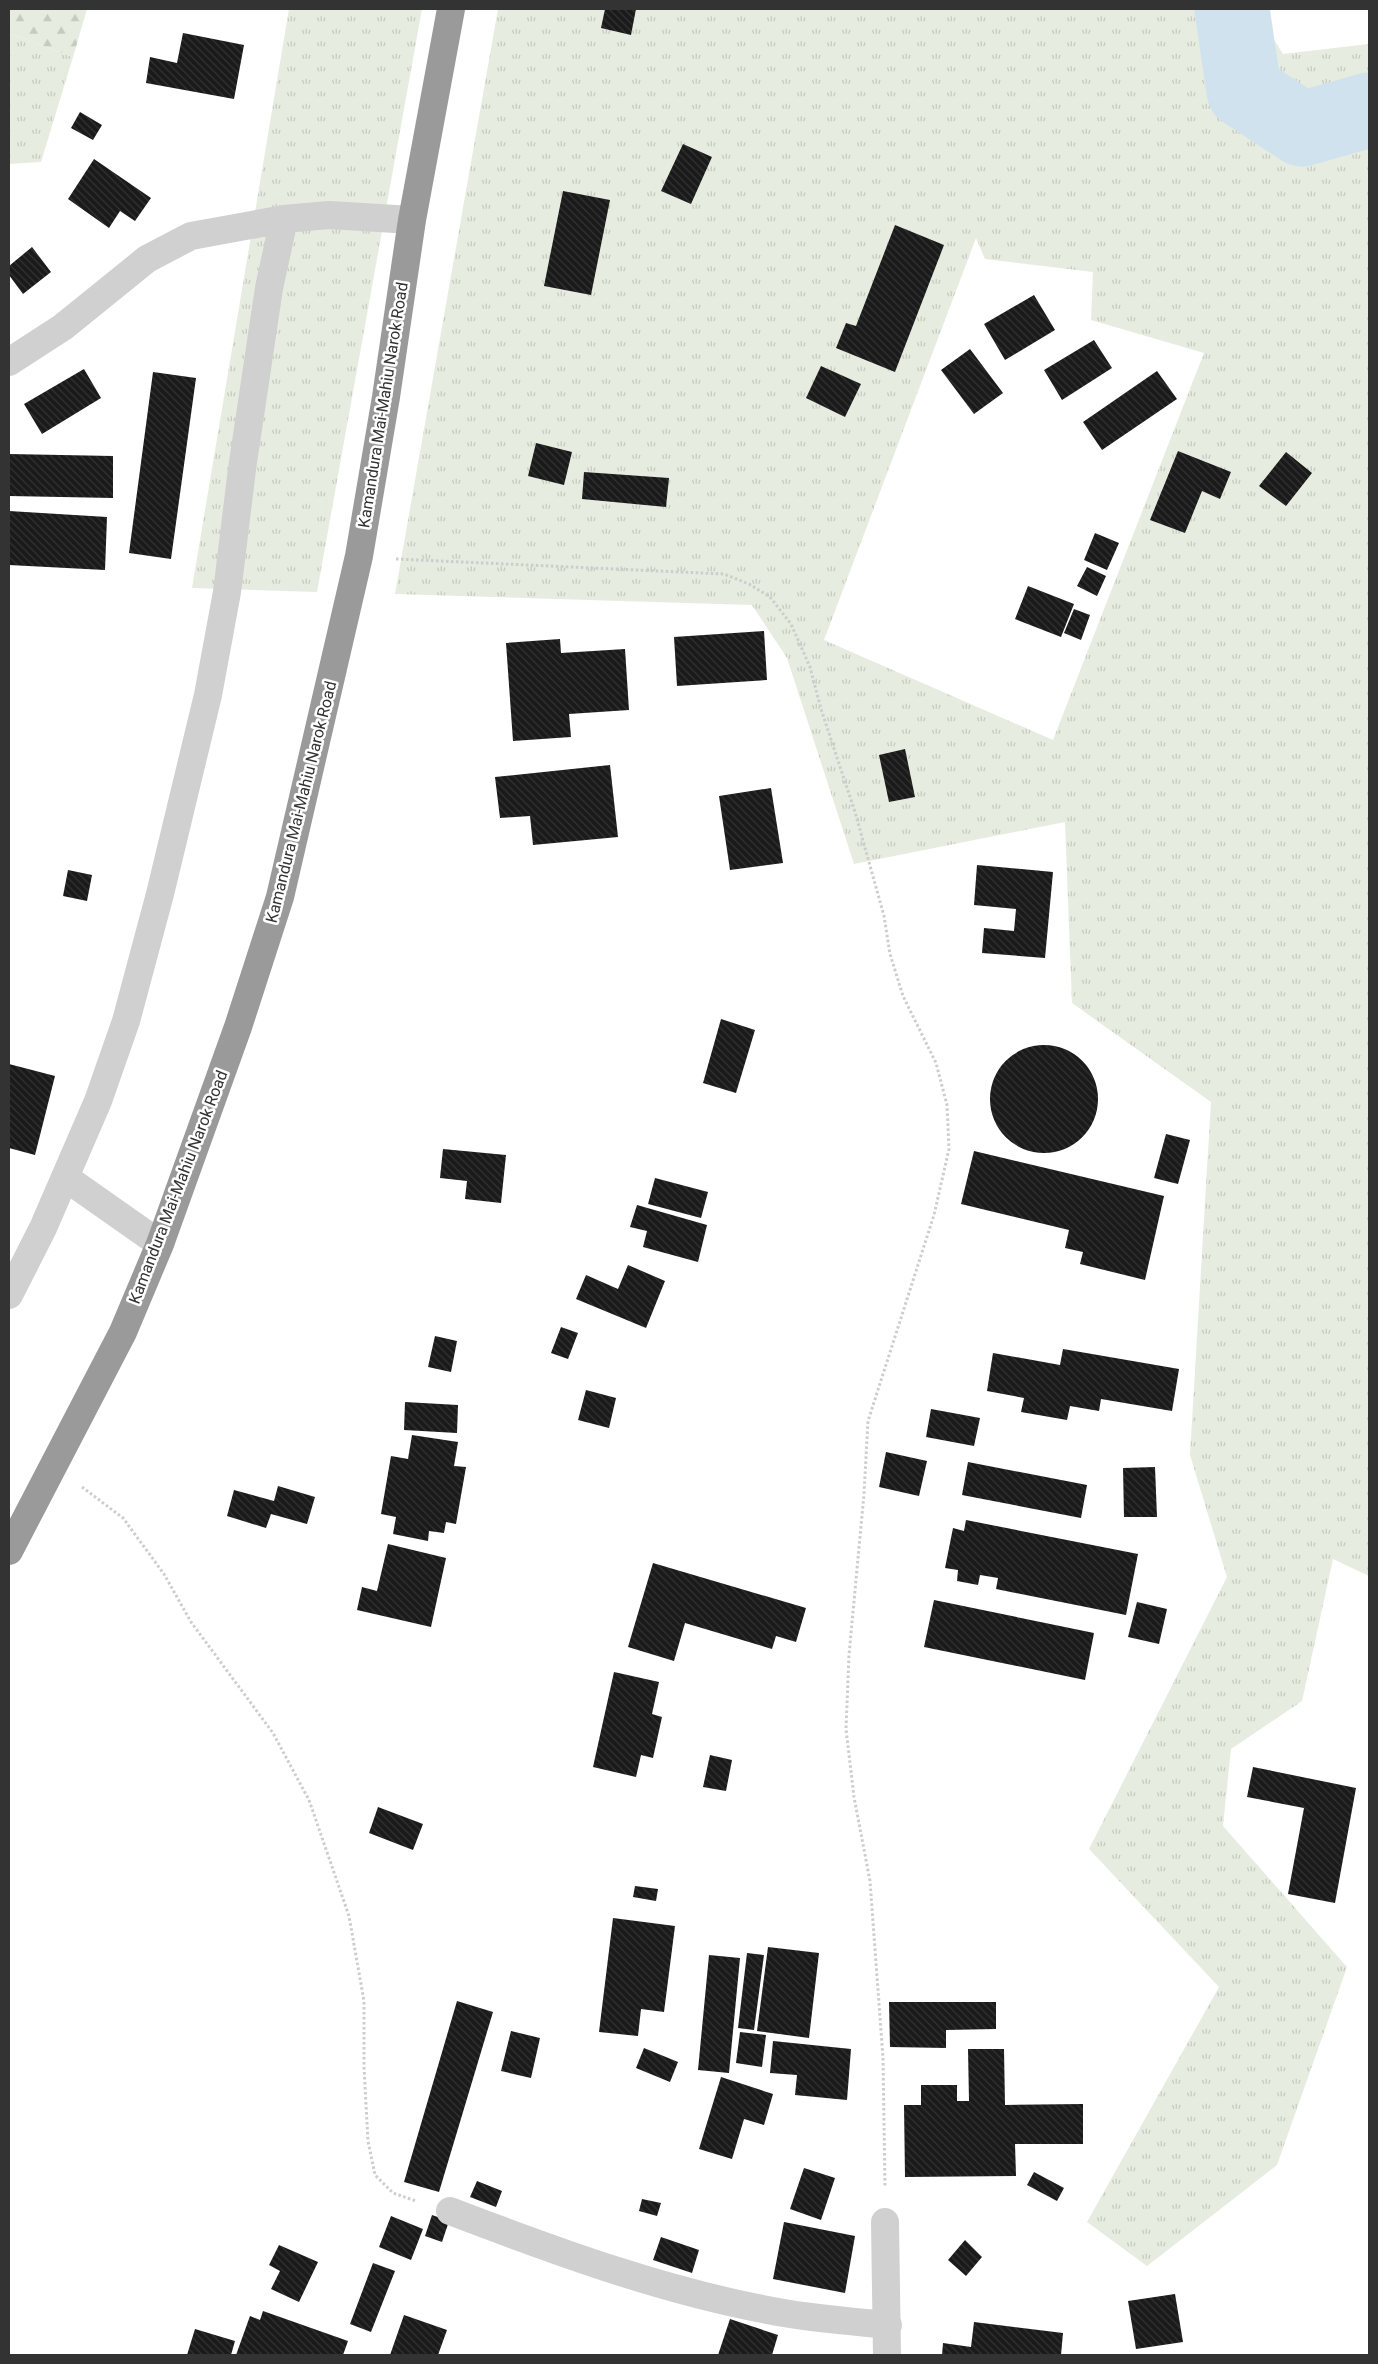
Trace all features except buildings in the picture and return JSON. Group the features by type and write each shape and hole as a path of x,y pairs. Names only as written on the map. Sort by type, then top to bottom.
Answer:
{"highway":[{"name":"Kamandura Mai-Mahiu Narok Road","path":"9,1551 123,1332 160,1244 238,1027 280,897 359,556 386,397 412,220 451,9"}],"street":[{"path":"9,362 63,327 147,259 191,236 284,219 329,215 412,220"},
{"path":"9,1295 66,1178 98,1101 126,1021 208,695 227,592 242,469 269,288 284,219"},
{"path":"66,1178 160,1244"},
{"path":"450,2211 533,2243 690,2291 790,2314 888,2325"},
{"path":"886,2222 887,2355"}],"path":[{"path":"359,556 724,574 749,584 770,597 791,624 810,667 821,709 855,812 884,916 892,962 903,996 936,1063 947,1105 949,1149 934,1215 868,1421 864,1494 849,1655 846,1728 854,1797 870,1881 883,2058 886,2222"},
{"path":"51,1470 88,1490 123,1518 164,1574 191,1622 273,1732 287,1758 309,1800 349,1916 364,2001 364,2067 368,2141 375,2175 394,2193 450,2211"}],"green space":[{"path":"9,9 87,9 73,57 9,33"},
{"path":"289,9 422,9 317,592 192,588"},
{"path":"498,9 1254,9 1283,54 1369,44 1369,1576 1333,1559 1302,1701 1231,1749 1223,1826 1347,1967 1277,2165 1147,2266 1087,2222 1219,1987 1089,1849 1227,1577 1190,1455 1211,1102 1072,1003 1065,822 854,864 787,658 752,605 395,594","holes":["976,238 985,259 1093,272 1091,320 1204,353 1053,740 824,640"]},
{"path":"9,33 73,57 41,162 9,164"}],"waterway":[{"path":"1232,9 1244,91 1302,129 1369,110"}]}
